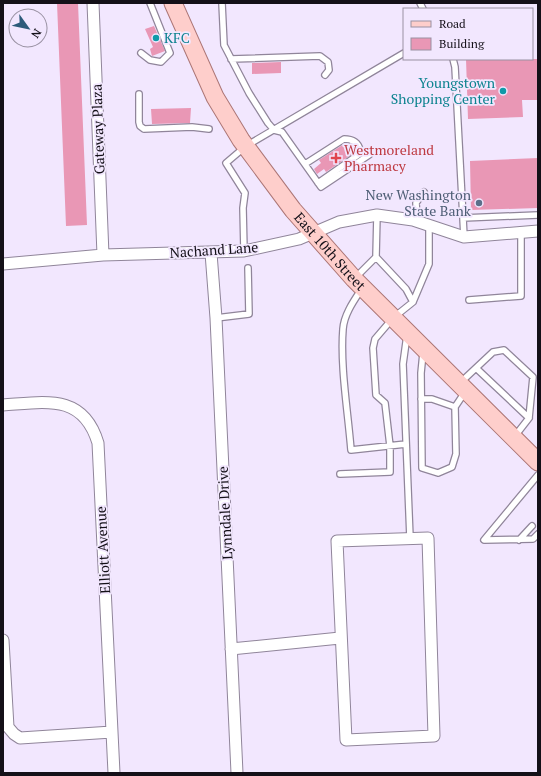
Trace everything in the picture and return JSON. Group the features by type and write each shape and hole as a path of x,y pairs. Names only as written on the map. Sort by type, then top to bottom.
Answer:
{"main road":[{"name":"East 10th Street","path":"173,3 182,26 216,97 246,146 312,234 407,333 538,462"}],"street":[{"name":"Gateway Plaza","path":"93,3 103,255"},
{"name":"Nachand Lane","path":"3,264 103,255 211,253 244,250 300,239 339,222 377,216 413,220 464,237 538,231"},
{"name":"Lynndale Drive","path":"211,253 216,318 237,773"},
{"name":"Elliott Avenue","path":"3,405 60,403 78,411 93,426 98,443 114,773"},
{"path":"410,538 428,538 434,736 346,740 340,638 337,541 410,538"},
{"path":"232,649 340,638"},
{"path":"3,640 8,727 14,734 20,738 112,732"}],"lane":[{"path":"141,53 150,60 161,62 170,53 150,3"},
{"path":"222,3 224,45 249,93 274,130 282,132 321,187 368,155"},
{"path":"244,250 243,208 245,193 226,164 246,146 403,54"},
{"path":"231,59 320,56 328,62 329,70 325,75"},
{"path":"453,60 456,67 464,237"},
{"path":"139,94 139,122 140,126 144,129 192,127 209,129"},
{"path":"305,164 344,139 349,139 357,143 360,150 358,155 318,183"},
{"path":"413,220 416,217 416,203 424,192"},
{"path":"463,218 538,215"},
{"path":"377,216 376,257 359,284 343,328 344,368 351,450 406,444"},
{"path":"340,474 390,472 390,446 385,403 376,395 373,348 375,339 393,318 413,302 429,264 429,226"},
{"path":"469,300 521,296 521,233"},
{"path":"376,257 406,289 413,302"},
{"path":"216,318 249,314 248,268"},
{"path":"407,333 403,364 410,538"},
{"path":"424,349 421,373 422,468 438,473 452,467 456,454 455,407 462,387 476,368 492,352 504,350 533,377 530,418 513,437"},
{"path":"476,368 530,418"},
{"path":"421,399 432,399 455,407"},
{"path":"538,475 484,540 533,539 538,534"},
{"path":"519,540 532,526"}],"building":[{"path":"57,3 78,3 87,225 66,226"},
{"name":"KFC","path":"154,26 165,51 152,56 150,49 153,47 145,29"},
{"name":"Youngstown Shopping Center","path":"537,59 538,100 522,100 523,117 468,119 466,60"},
{"path":"281,62 281,73 252,74 252,63"},
{"path":"191,108 190,123 152,124 151,109"},
{"name":"Westmoreland Pharmacy","path":"344,144 351,155 326,172 324,169 317,174 314,169 321,163 319,160"},
{"path":"538,158 538,208 471,210 470,161"}],"place":[{"name":"KFC","path":"156,38"},
{"name":"Youngstown Shopping Center","path":"503,91"},
{"name":"Westmoreland Pharmacy","path":"336,158"},
{"name":"New Washington State Bank","path":"479,203"}]}
